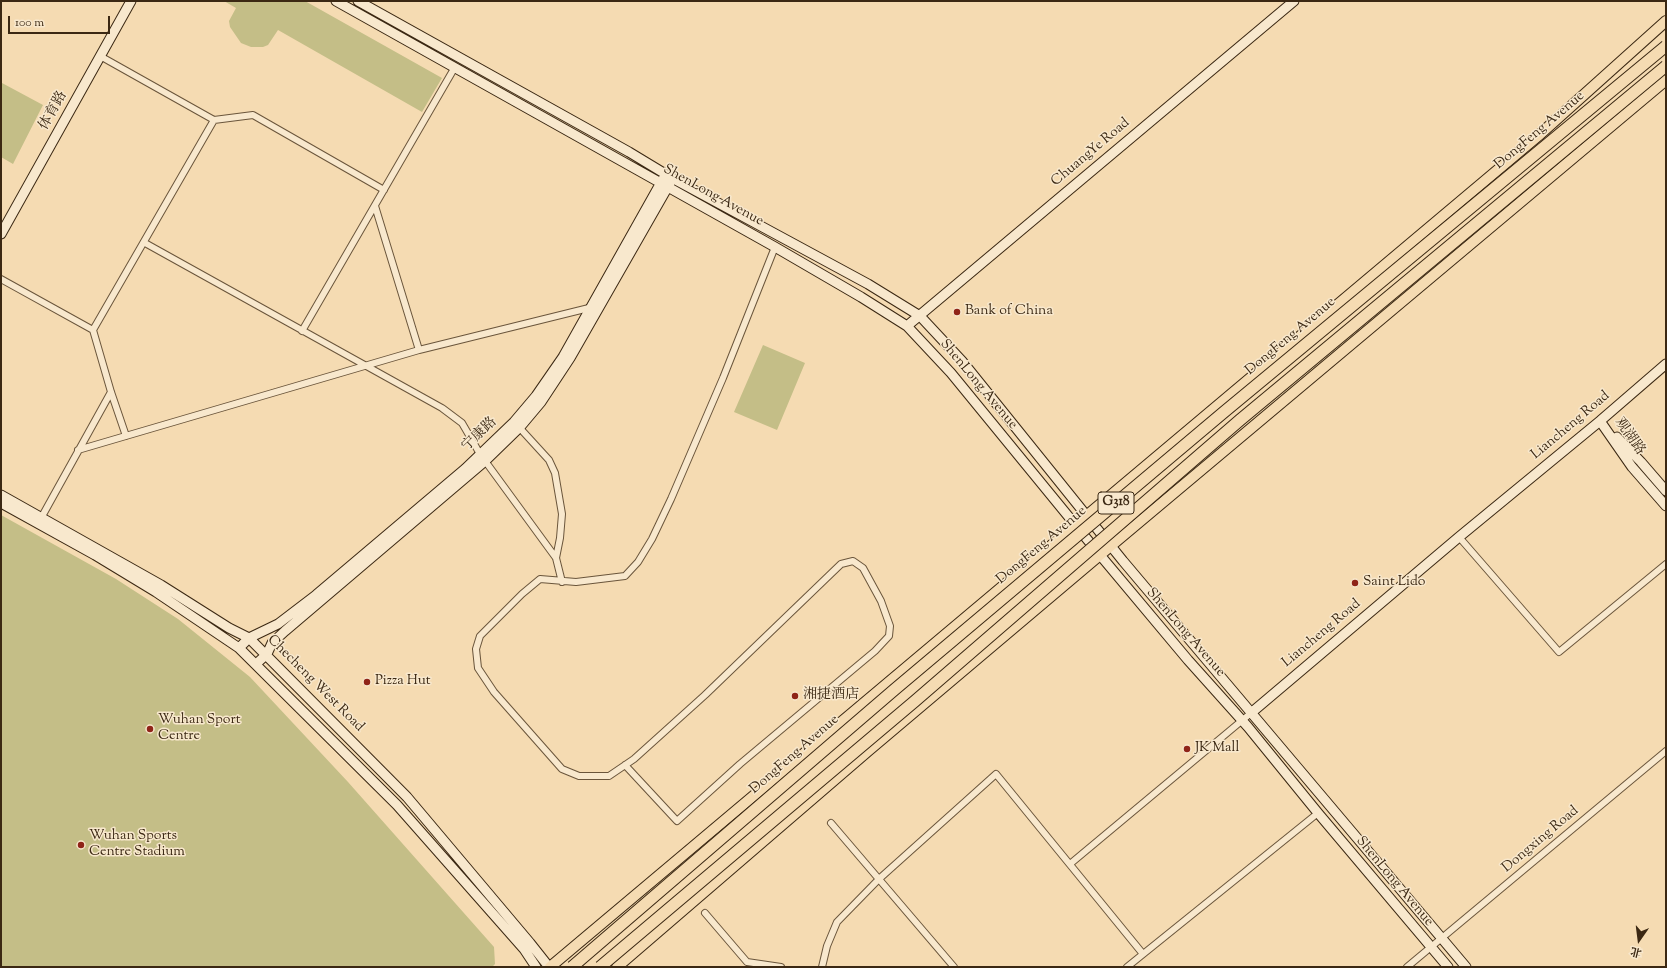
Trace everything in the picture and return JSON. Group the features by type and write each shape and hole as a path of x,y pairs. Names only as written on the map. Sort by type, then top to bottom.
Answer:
{"highway":[{"name":"DongFeng Avenue","path":"572,967 894,690 1218,417 1666,46"},
{"name":"G318","path":"600,967 915,701 1240,420 1666,66"}],"main road":[{"name":"体育路","path":"1,234 131,1"},
{"name":"ShenLong Avenue","path":"336,1 775,247 861,297 907,326 951,373 1100,555 1242,720 1318,813 1448,967"},
{"name":"ShenLong Avenue","path":"358,1 669,176 868,284 920,316 962,361 1111,546 1466,967"},
{"name":"ChuangYe Road","path":"907,326 1294,1"},
{"path":"549,967 1077,526 1538,136 1666,21"},
{"path":"617,967 874,746 1666,80"},
{"name":"宁康路","path":"239,648 249,638 269,630 316,595 483,458 517,425 596,306 669,176"},
{"name":"Liancheng Road","path":"1251,713 1666,364"},
{"name":"观湖路","path":"1600,421 1641,462 1666,491"},
{"name":"观湖路","path":"1600,421 1632,466 1666,506"},
{"path":"256,664 267,654 272,643 285,631 483,458"},
{"name":"Checheng West Road","path":"1,495 156,592 239,648 397,805 524,949 536,967"},
{"name":"Checheng West Road","path":"1,503 40,520 161,586 228,628 249,638 267,654 407,797 549,967"}],"street":[{"path":"100,56 214,120 253,115 384,190"},
{"path":"302,331 455,67"},
{"path":"93,330 214,120"},
{"path":"375,206 419,350"},
{"path":"144,243 442,408 462,423 483,458 556,558 562,582"},
{"path":"625,765 677,821 740,764 875,651 889,636 890,626 881,601 863,568 853,561 841,564 705,695 634,760 625,765 609,776 579,776 562,769 494,692 478,668 476,649 480,636 492,622 540,579 576,582 624,576 638,562 652,539 671,499 723,378 775,247"},
{"path":"1,279 93,330 111,392 126,436"},
{"path":"78,450 419,350 596,306"},
{"path":"40,520 111,392"},
{"path":"517,425 549,460 554,473 562,514 560,538 556,558"},
{"path":"1459,537 1559,652 1666,564"},
{"name":"Liancheng Road","path":"1070,864 1251,713"},
{"name":"Dongxing Road","path":"1407,967 1666,751"},
{"path":"822,967 827,946 837,922 879,879 996,774 1143,954"},
{"path":"1127,967 1318,813"},
{"path":"831,823 954,967"},
{"path":"705,913 747,962 781,967"}],"shaded area":[{"path":"224,1 305,1 442,78 422,112 278,30 268,45 263,47 251,47 241,43 230,27 229,21 236,8"},
{"path":"2,83 43,105 13,164 1,157"},
{"path":"763,345 805,363 777,430 734,412"},
{"name":"Wuhan Sport Centre","path":"1,515 116,579 178,619 250,677 348,782 494,947 495,964 492,967 1,967"}],"place":[{"name":"Bank of China","path":"957,312"},
{"name":"Saint Lido","path":"1355,583"},
{"name":"Pizza Hut","path":"367,682"},
{"name":"湘捷酒店","path":"795,696"},
{"name":"Wuhan Sport Centre","path":"150,729"},
{"name":"JK Mall","path":"1187,749"},
{"name":"Wuhan Sports Centre Stadium","path":"81,845"}]}
